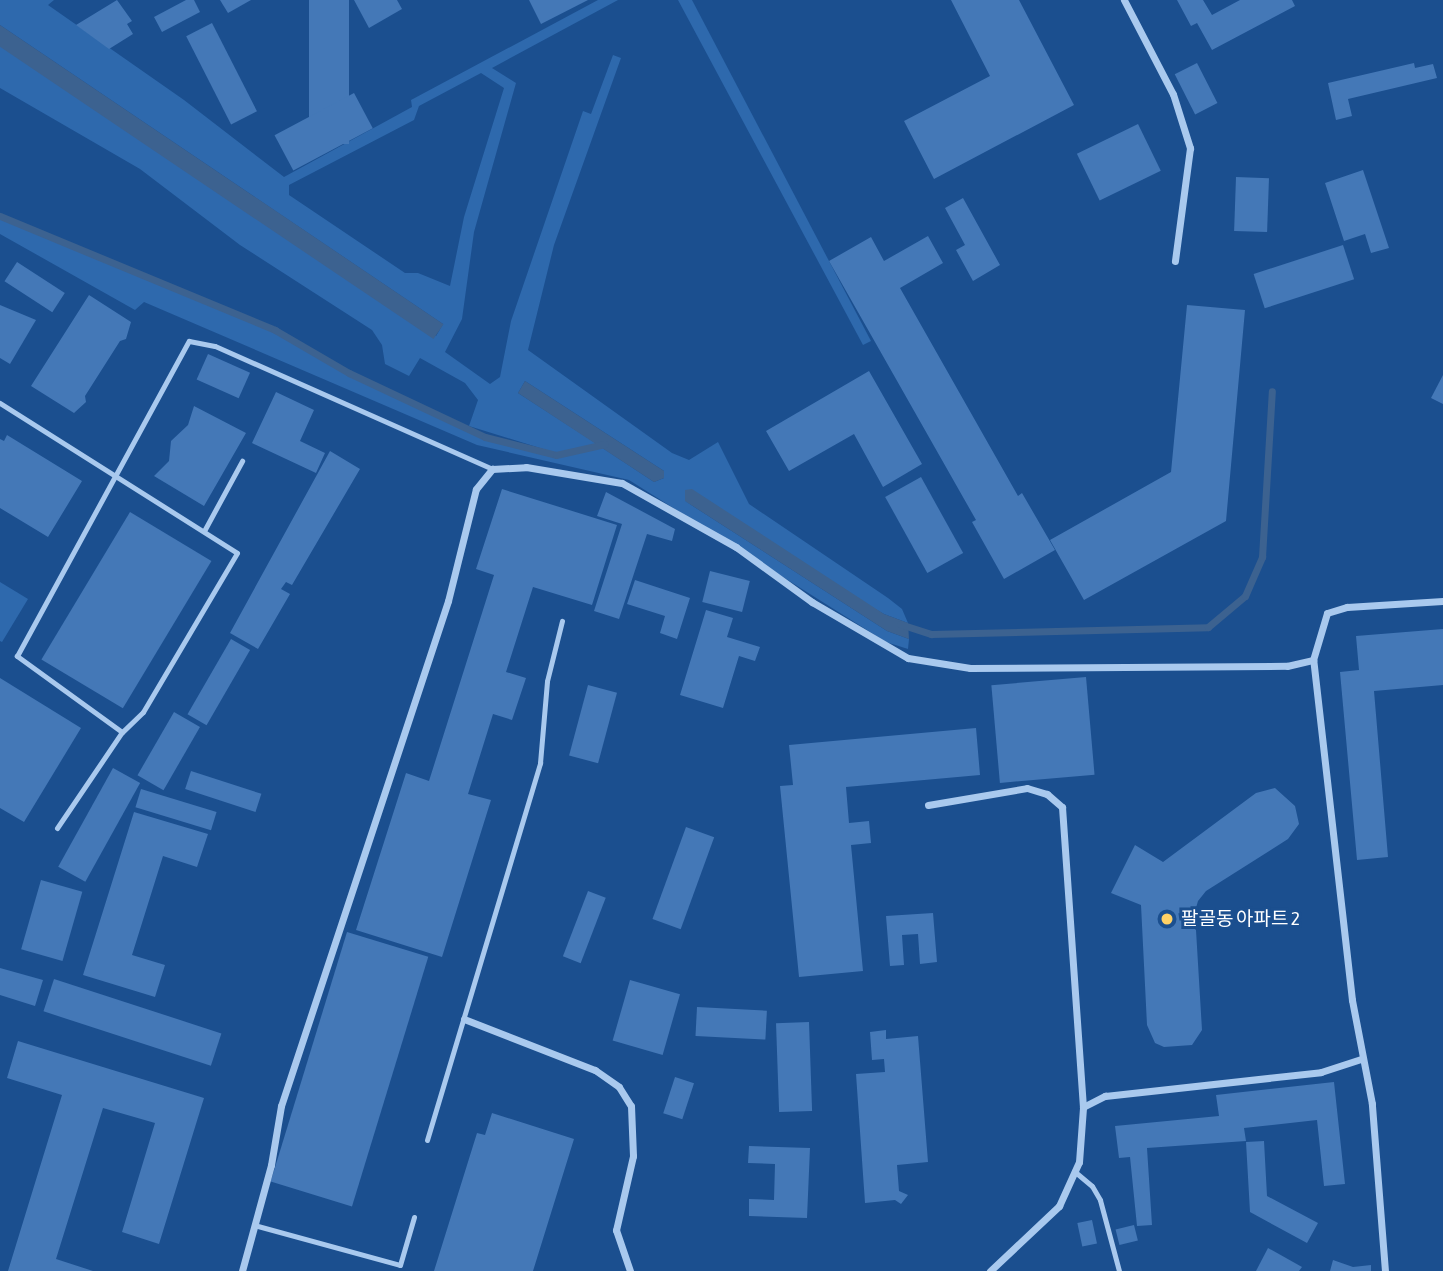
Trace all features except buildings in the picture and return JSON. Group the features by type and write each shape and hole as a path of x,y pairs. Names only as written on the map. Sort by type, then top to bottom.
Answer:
{"street":[{"path":"1125,0 1173,94 1190,148 1175,261"},
{"path":"242,1271 281,1106 444,614 476,489 492,469 526,467 622,482 736,547 812,602 908,658 970,668 1275,666 1313,660"},
{"path":"1385,1271 1373,1104 1361,1059 1313,660 1327,613 1347,607 1443,601"},
{"path":"928,804 1027,788 1047,794 1062,807 1083,1107 1074,1171 1059,1206 990,1271"},
{"path":"464,1019 595,1070 619,1087 631,1106 633,1156 616,1230 629,1271"},
{"path":"1083,1107 1105,1096 1321,1072 1361,1059"}],"lane":[{"path":"122,732 17,656 120,475 175,362 189,341 215,346 492,469"},
{"path":"0,403 120,475 237,553 143,712 122,732 57,828"},
{"path":"204,531 242,461"},
{"path":"427,1140 540,762 547,681 562,621"},
{"path":"1074,1171 1092,1186 1100,1200 1119,1271"},
{"path":"254,1225 400,1265 414,1217"}],"shaded area":[{"path":"0,0 54,0 48,5 184,100 284,177 412,107 411,100 598,0 618,0 492,68 516,83 474,232 462,319 445,352 490,384 500,377 511,321 583,111 591,114 613,55 621,58 554,245 528,350 672,453 689,460 718,442 749,504 888,598 902,609 908,623 884,614 685,501 887,631 909,639 908,649 886,642 629,480 477,445 144,302 135,310 0,234 0,218 274,332 348,374 485,438 556,457 601,447 654,482 664,478 664,471 525,381 518,393 597,444 556,453 469,426 478,400 465,383 420,358 409,376 385,364 382,345 372,330 240,245 140,169 0,88 0,43 436,336 443,324 0,25","holes":["481,73 504,88 464,217 450,286 418,273 405,273 289,195 289,185 414,120 419,106"]},
{"path":"678,0 692,0 871,341 863,345"},
{"path":"0,25 444,324 433,339 0,47"},
{"path":"525,381 664,471 664,478 654,482 518,393"},
{"path":"692,489 884,614 908,623 909,639 887,631 685,501 685,490"},
{"path":"0,582 28,599 2,642 0,641"}],"waterway":[{"path":"0,216 275,330 349,373 485,437 556,455 605,444"},
{"path":"900,624 931,634 1208,627 1245,596 1262,557 1272,391"}],"place":[{"name":"팔골동 아파트 2","path":"1167,919"}]}
